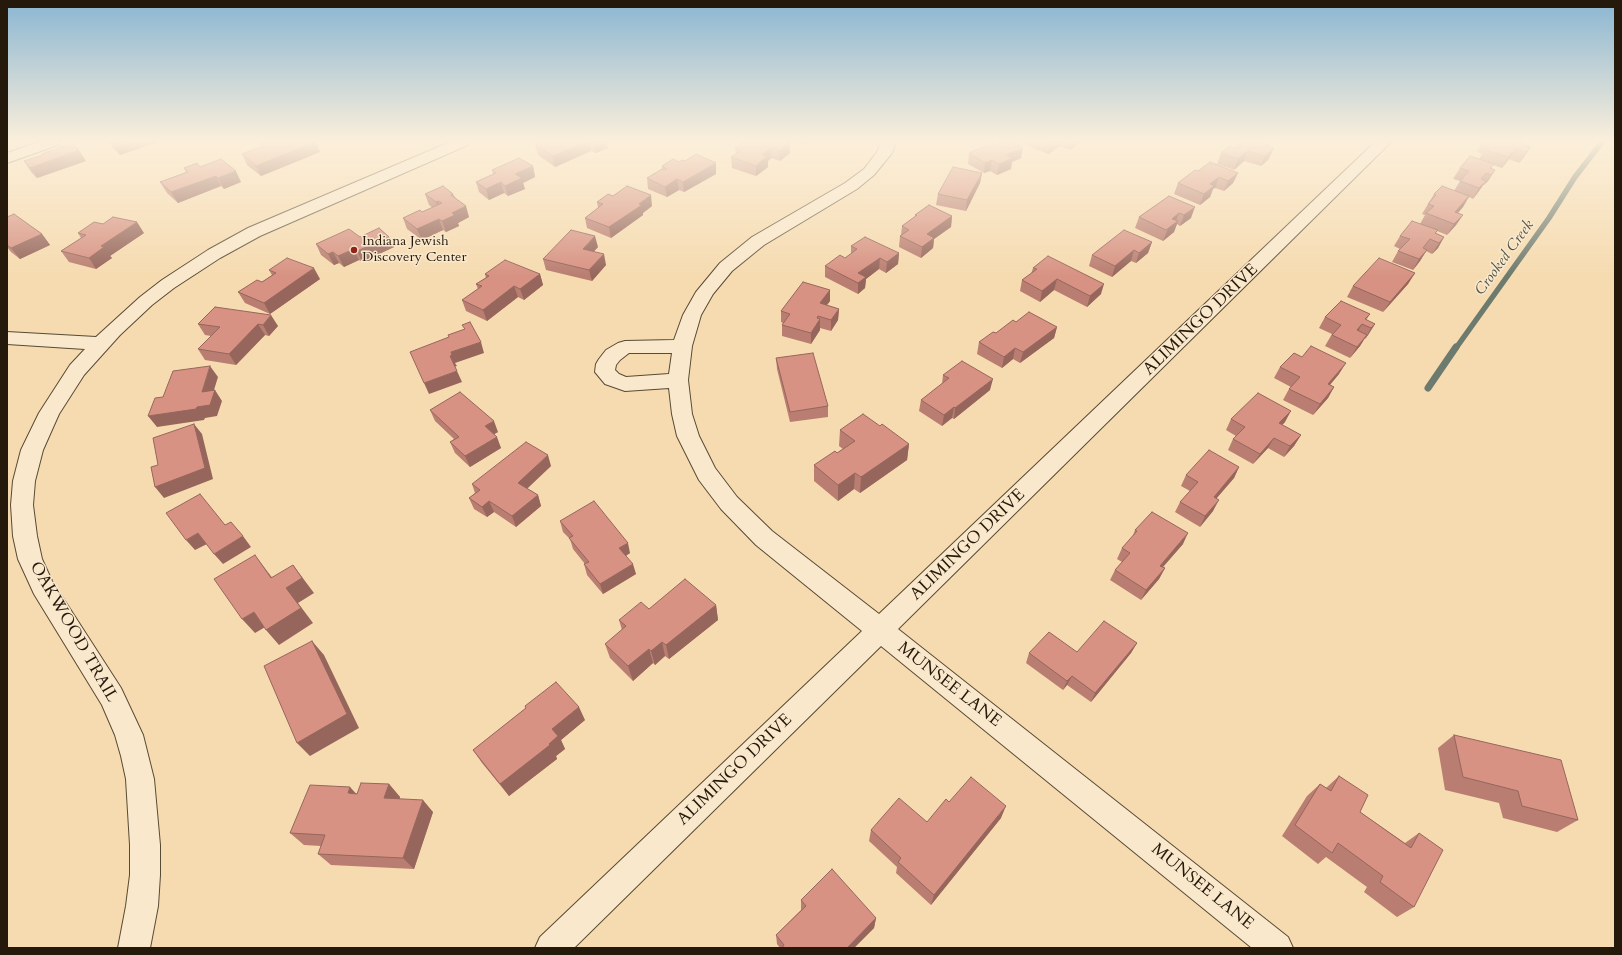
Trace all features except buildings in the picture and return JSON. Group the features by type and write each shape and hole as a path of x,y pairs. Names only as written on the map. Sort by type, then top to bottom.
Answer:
{"street":[{"name":"OAKWOOD TRAIL","path":"134,948 142,906 145,845 141,787 135,756 129,735 112,697 36,573 28,551 22,521 23,485 32,450 45,420 67,384 100,344 153,295 206,259 238,240 358,187"},
{"name":"MUNSEE LANE","path":"847,187 747,249 726,267 706,292 692,315 682,346 678,380 681,407 688,436 707,474 729,503 764,538 1277,948"},
{"name":"ALIMINGO DRIVE","path":"552,948 1338,187"},
{"path":"7,338 100,344"},
{"path":"678,380 625,384 612,379 605,372 606,364 613,355 625,347 682,346"}],"waterway":[{"name":"Crooked Creek","path":"1456,348 1549,218 1569,187"},
{"name":"Crooked Creek","path":"1428,388 1456,347"}],"place":[{"name":"Indiana Jewish Discovery Center","path":"354,250"}]}
